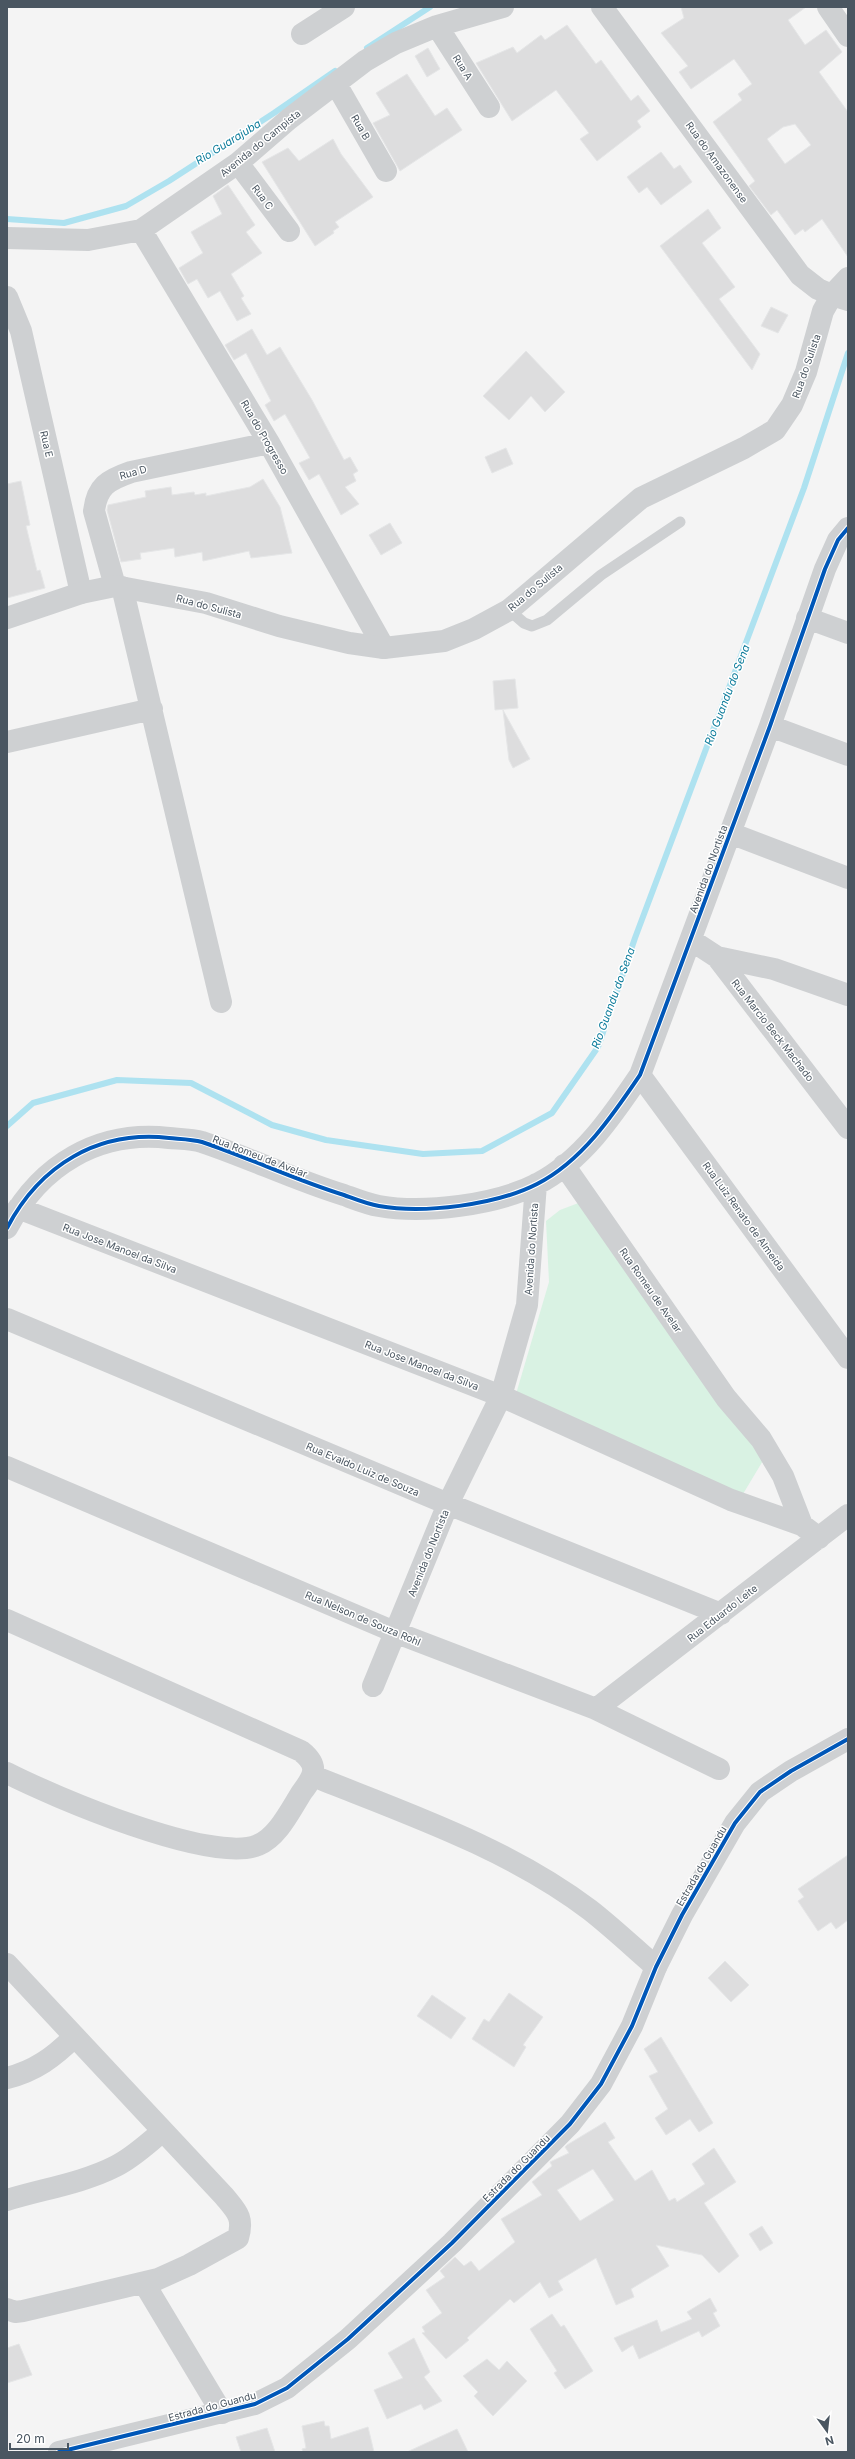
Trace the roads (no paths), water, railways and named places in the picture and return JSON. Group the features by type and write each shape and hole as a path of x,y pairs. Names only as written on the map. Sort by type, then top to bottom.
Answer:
{"street":[{"path":"302,34 344,7"},
{"name":"Avenida do Campista","path":"7,238 88,240 141,230 238,163 289,119 365,61 396,43 437,26 503,7"},
{"name":"Rua do Amazonense","path":"602,7 800,275 818,289 843,293"},
{"path":"828,7 848,36"},
{"name":"Rua A","path":"437,26 489,107"},
{"name":"Rua B","path":"336,84 386,171"},
{"name":"Rua C","path":"238,163 289,231"},
{"name":"Rua do Progresso","path":"141,230 269,443 384,648"},
{"name":"Rua do Sulista","path":"7,618 81,593 118,586 206,603 279,626 348,643 384,648 444,641 474,629 509,610 641,498 744,448 775,430 792,405 806,372 823,311 843,293"},
{"name":"Rua E","path":"7,296 21,331 81,593"},
{"name":"Rua D","path":"221,1002 152,709 118,586 94,511 95,499 112,478 130,472 269,443"},
{"name":"Avenida do Nortista","path":"373,1686 397,1633 448,1504 501,1396 527,1305 536,1184 564,1165 588,1143 614,1114 640,1075 770,726 807,618 838,540 848,528"},
{"path":"807,618 848,633"},
{"path":"7,742 152,709"},
{"path":"770,726 848,755"},
{"path":"730,833 848,878"},
{"name":"Rua Marcio Beck Machado","path":"691,940 717,957 848,1128"},
{"path":"717,957 774,969 848,995"},
{"name":"Rua Luiz Renato de Almeida","path":"640,1075 848,1358"},
{"name":"Rua Romeu de Avelar","path":"7,1228 18,1208 47,1174 85,1149 124,1138 156,1136 200,1141 329,1191 378,1206 426,1210 486,1201 536,1184"},
{"name":"Rua Romeu de Avelar","path":"564,1165 726,1398 761,1439 783,1476 811,1532"},
{"name":"Rua Jose Manoel da Silva","path":"18,1208 501,1396 731,1500 811,1532"},
{"name":"Rua Evaldo Luiz de Souza","path":"7,1319 448,1504 721,1614"},
{"name":"Rua Nelson de Souza Rohl","path":"7,1467 397,1633 596,1709 719,1769"},
{"name":"Rua Eduardo Leite","path":"596,1709 721,1614 811,1532 848,1515"},
{"path":"7,1620 301,1752 309,1758 313,1764 313,1776 275,1832 258,1846 243,1848 200,1845 158,1833 41,1790 7,1773"},
{"name":"Estrada do Guandu","path":"59,2452 255,2404 281,2391 302,2378 452,2243 570,2124 601,2084 632,2026 656,1967 682,1915 735,1823 760,1792 791,1771 848,1740"},
{"path":"313,1776 456,1833 523,1868 590,1910 656,1967"},
{"path":"7,1964 74,2038 224,2196 240,2216 241,2228 238,2238 184,2268 144,2283 23,2311 15,2312 7,2309"},
{"path":"7,2078 38,2067 54,2057 74,2038"},
{"path":"7,2200 94,2175 117,2166 136,2154 163,2131"},
{"path":"144,2283 222,2413"}],"lane":[{"path":"509,610 532,626 547,620 601,575 680,522"}],"waterway":[{"name":"Rio Guarajuba","path":"367,48 430,7"},
{"name":"Rio Guarajuba","path":"7,219 64,223 126,206 169,181 274,113 335,71"},
{"name":"Rio Guandu do Sena","path":"7,1126 33,1103 117,1080 191,1083 272,1125 326,1140 423,1154 482,1151 552,1113 598,1047 635,938 804,488 848,353"}]}
